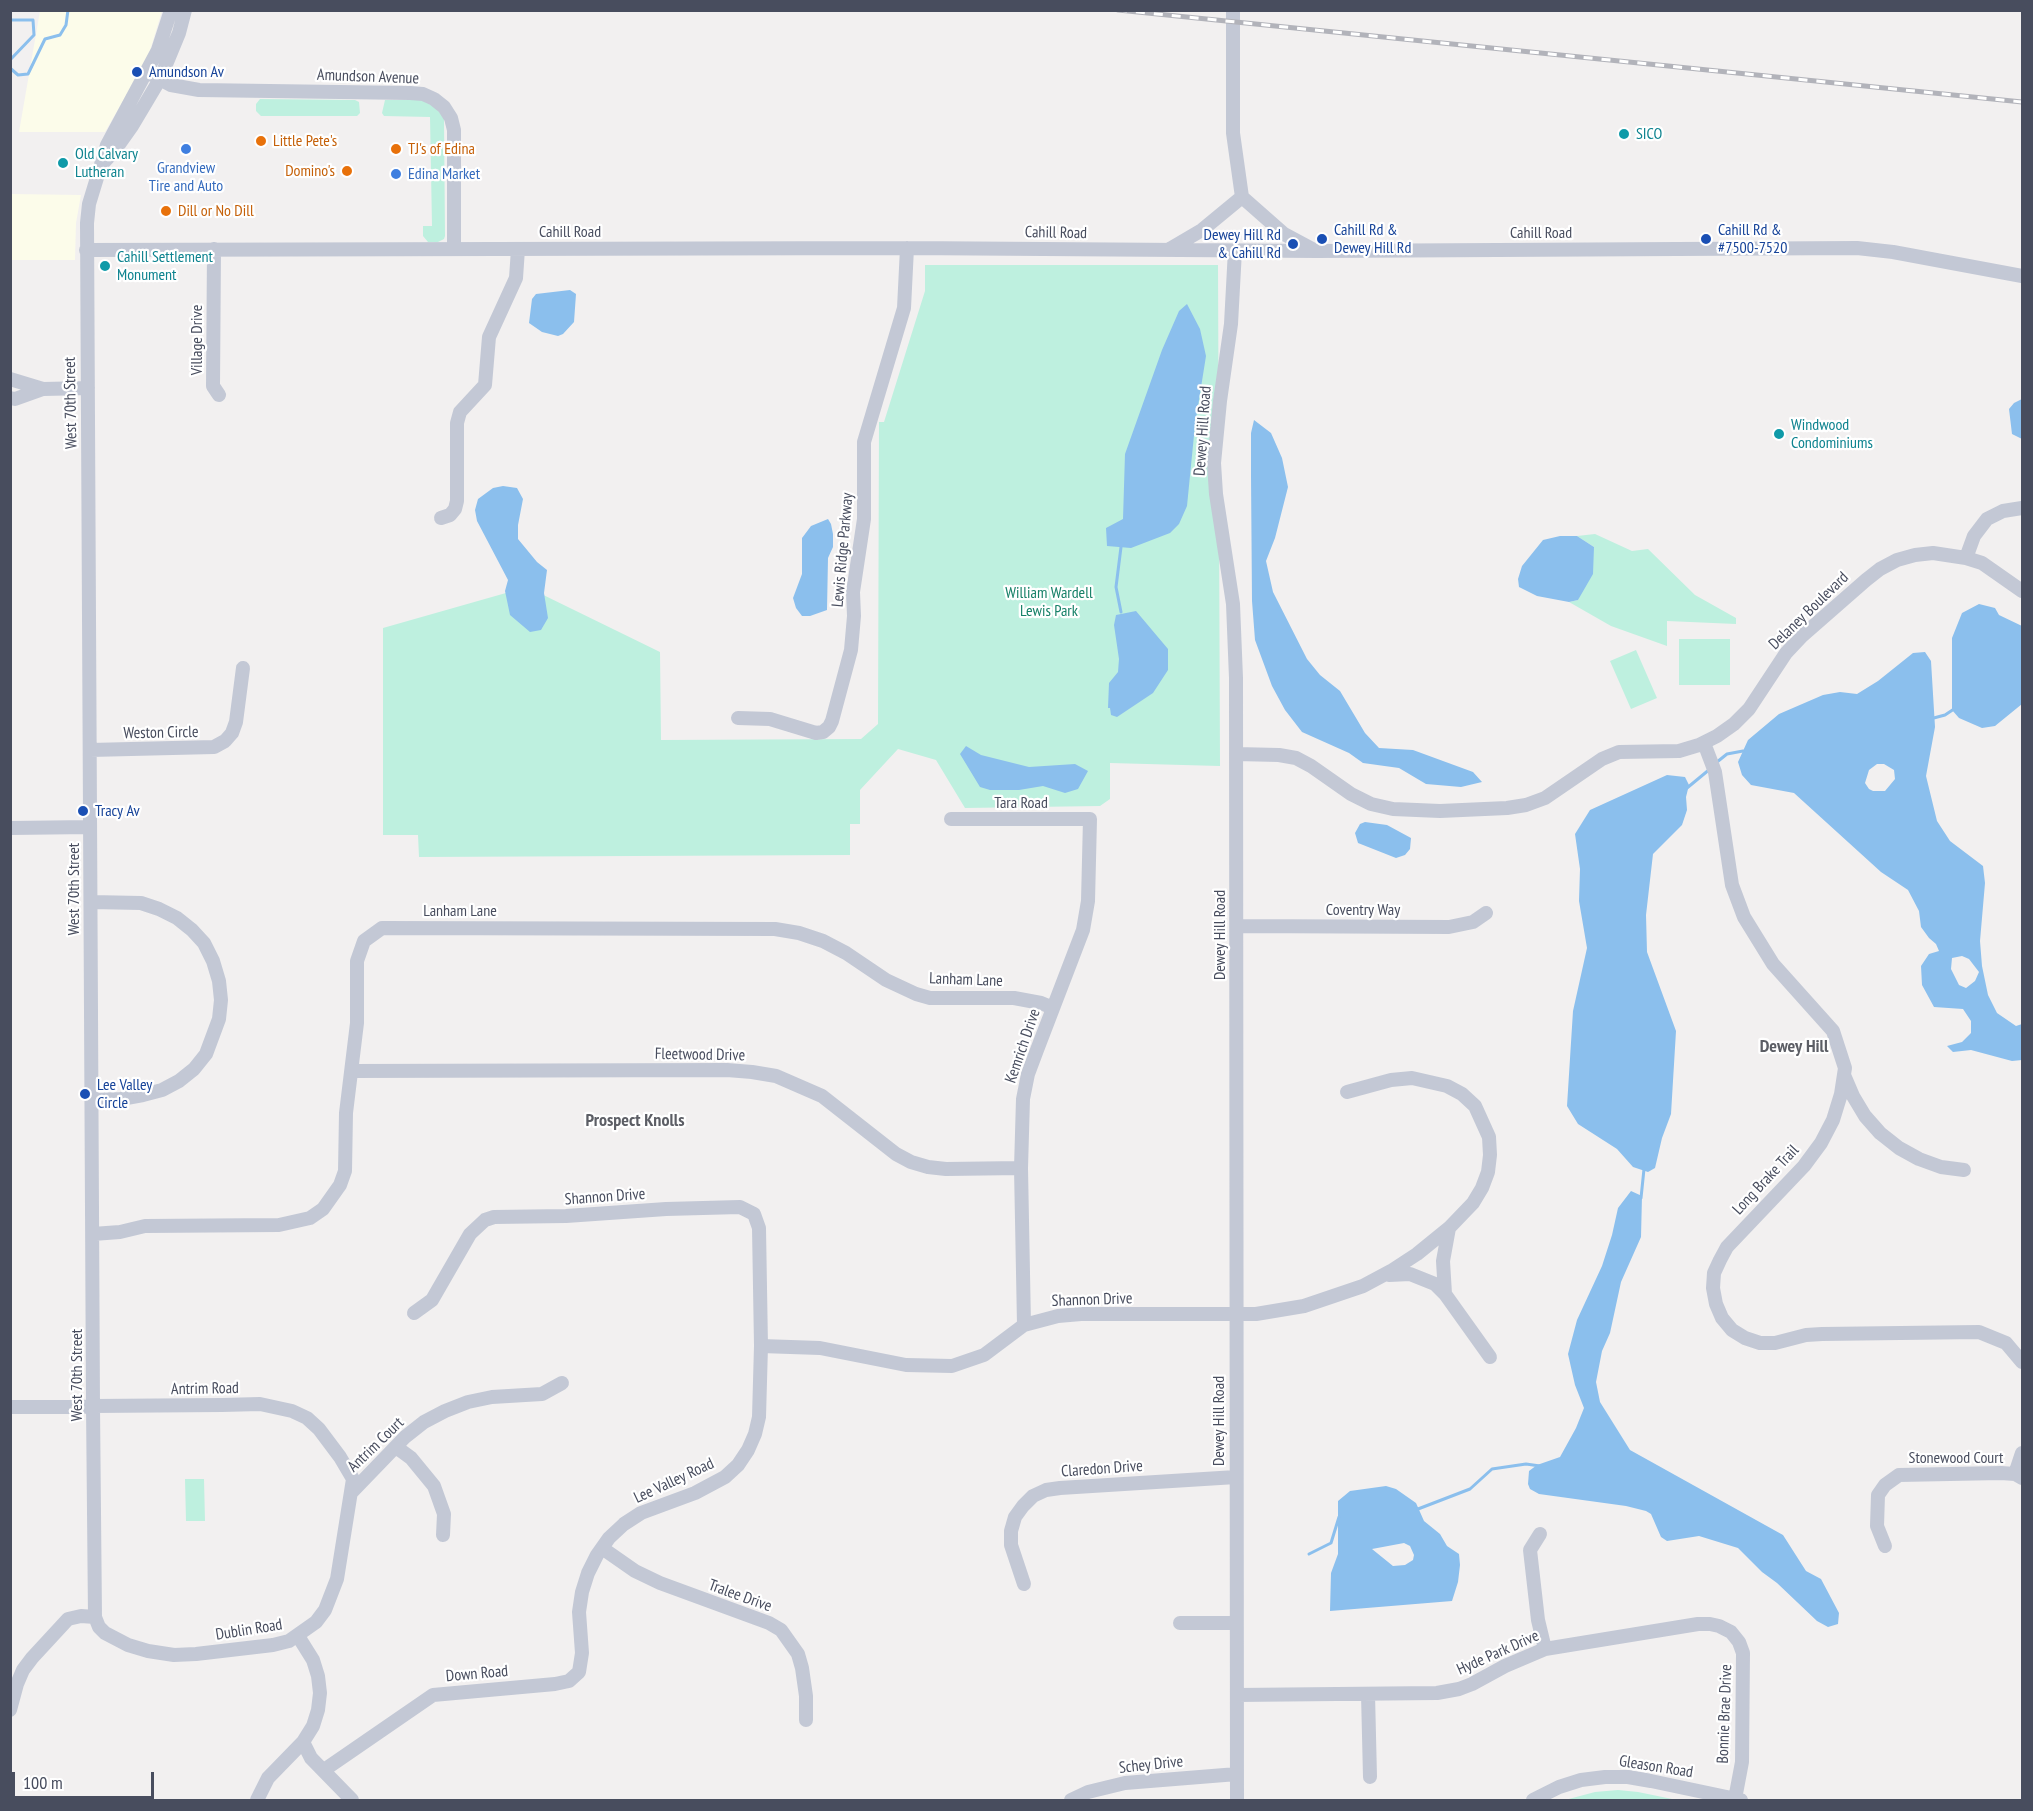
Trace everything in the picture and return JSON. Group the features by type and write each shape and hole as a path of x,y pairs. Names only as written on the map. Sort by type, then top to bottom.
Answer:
{"street":[{"name":"West 70th Street","path":"95,1617 86,250 89,204 107,146 118,121 147,72 164,34 171,10"},
{"name":"West 70th Street","path":"103,164 126,134 160,79 185,10"},
{"path":"1233,10 1233,133 1242,197 1284,234 1317,250"},
{"name":"Amundson Avenue","path":"147,72 171,85 199,90 410,93 423,94 434,99 448,113 454,130 454,249"},
{"path":"1167,250 1202,230 1242,197"},
{"name":"Lewis Ridge Parkway","path":"738,718 770,719 816,733 829,728 832,722 851,650 854,616 853,592 864,519 864,442 904,308 907,248"},
{"name":"Cahill Road","path":"86,250 1857,248 1893,252 2022,276"},
{"name":"Village Drive","path":"214,249 213,386 219,395"},
{"path":"441,518 450,515 455,509 457,501 457,423 460,412 485,385 489,337 516,278 518,249"},
{"name":"Dewey Hill Road","path":"1235,250 1231,324 1214,463 1216,494 1233,604 1236,754 1237,1800"},
{"path":"10,379 44,389 88,388"},
{"path":"10,398 15,399 44,389"},
{"path":"1966,558 1974,536 1987,519 2003,511 2022,507"},
{"name":"Delaney Boulevard","path":"1236,754 1279,755 1296,758 1351,794 1371,804 1393,809 1440,811 1526,805 1545,798 1602,759 1619,752 1679,751 1704,743 1734,724 1749,709 1786,653 1880,568 1897,560 1933,553 1966,558 1982,563 2022,591"},
{"name":"Weston Circle","path":"90,750 214,747 225,741 232,733 236,722 243,668"},
{"name":"Long Brake Trail","path":"1704,743 1715,772 1732,885 1744,917 1773,964 1833,1031 1845,1068 1833,1120 1821,1143 1804,1166 1727,1247 1720,1260 1714,1273 1713,1288 1722,1318 1732,1330 1745,1338 1768,1343 1806,1335 1979,1332 2006,1343 2022,1362"},
{"name":"Tara Road","path":"951,819 1090,819"},
{"name":"Kemrich Drive","path":"1024,1325 1021,1168 1023,1099 1028,1074 1083,930 1089,901 1090,819"},
{"path":"10,828 90,827"},
{"path":"91,902 141,903 177,918 204,944 213,961 219,981 221,1000 219,1019 206,1054 194,1069 179,1081 162,1090 143,1095 121,1099 92,1100"},
{"name":"Coventry Way","path":"1237,926 1449,927 1473,922 1486,913"},
{"name":"Lanham Lane","path":"93,1234 120,1232 146,1226 279,1225 310,1218 323,1209 340,1185 345,1171 346,1113 357,1023 357,961 364,941 382,928 775,929 799,933 823,941 846,953 886,980 930,998 1014,998 1041,1003 1053,1008"},
{"name":"Fleetwood Drive","path":"352,1071 727,1070 752,1072 776,1076 822,1096 896,1155 911,1162 946,1169 1021,1168"},
{"path":"1844,1074 1865,1116 1880,1133 1899,1148 1919,1159 1941,1167 1964,1170"},
{"name":"Shannon Drive","path":"414,1313 432,1300 470,1234 484,1220 494,1217 566,1216 666,1209 740,1207 754,1214 759,1228 760,1346 820,1348 906,1365 952,1366 984,1355 1024,1325 1048,1318 1081,1314 1236,1315 1274,1312 1304,1306 1334,1297 1384,1276 1417,1254 1449,1228 1473,1203 1488,1172 1489,1137 1475,1106 1462,1094 1447,1086 1412,1078 1391,1080 1347,1092"},
{"path":"1445,1294 1443,1261 1449,1228"},
{"path":"1384,1276 1397,1273 1410,1274 1435,1284 1445,1294 1490,1357"},
{"name":"Lee Valley Road","path":"579,1672 582,1653 579,1612 588,1573 602,1548 624,1524 641,1513 710,1486 725,1477 738,1465 755,1434 759,1416 760,1346"},
{"name":"Antrim Court","path":"351,1493 405,1437 424,1422 453,1408 492,1397 542,1394 562,1383"},
{"name":"Antrim Road","path":"10,1407 260,1404 292,1411 307,1418 320,1429 353,1479 351,1493"},
{"path":"396,1447 411,1458 434,1486 444,1514 443,1535"},
{"path":"2019,1476 2022,1453"},
{"name":"Stonewood Court","path":"1885,1546 1877,1526 1878,1495 1885,1485 1899,1475 2019,1476"},
{"name":"Claredon Drive","path":"1024,1584 1011,1545 1011,1531 1015,1517 1033,1496 1046,1490 1059,1488 1236,1477"},
{"name":"Dublin Road","path":"95,1617 99,1627 111,1637 147,1651 174,1655 273,1645 298,1636 316,1622 333,1595 351,1493"},
{"path":"1540,1534 1530,1550 1536,1610 1545,1649"},
{"name":"Tralee Drive","path":"602,1548 635,1571 660,1583 769,1623 781,1630 798,1654 802,1668 806,1696 806,1720"},
{"path":"10,1710 17,1684 32,1658 68,1619 81,1616 95,1617"},
{"path":"1180,1623 1236,1623"},
{"name":"Hyde Park Drive","path":"1237,1695 1437,1693 1459,1689 1514,1661 1545,1649 1698,1624"},
{"name":"Bonnie Brae Drive","path":"1698,1624 1719,1626 1731,1632 1739,1641 1743,1653 1742,1762 1738,1800"},
{"path":"257,1800 268,1778 303,1742 313,1726 318,1710 320,1693 318,1676 313,1660 298,1636"},
{"name":"Down Road","path":"324,1770 433,1695 555,1684 569,1681 579,1672"},
{"path":"1368,1694 1370,1777"},
{"path":"303,1742 311,1758 352,1800"},
{"name":"Schey Drive","path":"1071,1800 1089,1792 1125,1783 1237,1774"},
{"name":"Gleason Road","path":"1533,1800 1558,1787 1581,1780 1605,1777 1640,1779 1738,1800"}],"shaded area":[{"path":"40,11 162,11 148,57 105,132 19,132"},
{"path":"11,194 81,195 76,223 75,260 11,260"}],"green space":[{"path":"260,99 355,100 359,102 360,113 357,116 261,116 256,111 256,104"},
{"path":"385,100 424,100 435,106 444,118 445,236 438,242 428,242 423,236 423,226 432,226 430,117 384,116 382,113"},
{"name":"William Wardell Lewis Park","path":"925,265 1218,265 1220,766 1110,763 1110,799 1100,806 965,808 936,760 898,749 860,790 860,824 850,824 850,855 419,857 418,835 383,835 383,628 527,587 660,652 661,740 861,739 878,724 879,422 884,422 925,291"},
{"path":"1595,534 1632,551 1648,549 1695,595 1736,618 1736,624 1667,621 1667,646 1611,626 1569,602 1578,600 1594,547 1577,536"},
{"path":"1679,639 1730,639 1730,685 1679,685"},
{"path":"1636,650 1657,698 1631,709 1610,661"},
{"path":"185,1479 204,1479 205,1521 186,1521"},
{"path":"1618,1790 1677,1800 1565,1800 1595,1792"}],"water":[{"path":"570,290 576,294 574,322 563,334 558,336 542,332 529,323 532,299 536,294"},
{"path":"1187,304 1200,329 1206,356 1195,425 1187,506 1179,524 1170,533 1131,548 1107,546 1106,528 1123,519 1125,454 1162,350 1179,311"},
{"path":"2022,399 2022,439 2012,434 2009,409"},
{"path":"1254,420 1271,433 1282,458 1288,487 1275,538 1266,561 1273,592 1307,659 1320,675 1340,691 1365,733 1379,748 1413,750 1473,772 1482,782 1461,787 1426,784 1399,768 1363,763 1349,753 1302,732 1285,710 1272,686 1255,640 1252,601 1251,476 1251,433"},
{"path":"503,486 517,488 523,499 518,539 537,562 547,570 544,593 548,618 541,630 530,632 510,615 505,591 508,580 477,521 475,510 478,499 493,488"},
{"path":"828,519 833,534 833,547 828,558 827,610 810,616 802,616 793,598 802,574 802,538 811,526"},
{"path":"1560,536 1577,536 1594,547 1593,574 1578,600 1569,602 1537,596 1519,587 1518,579 1522,566 1543,540"},
{"path":"1979,604 1995,608 1999,615 2022,626 2022,704 1995,726 1982,728 1959,718 1952,710 1952,638 1962,613"},
{"path":"1136,611 1168,649 1168,670 1153,693 1117,717 1111,715 1110,708 1108,708 1109,683 1118,672 1119,659 1114,625 1116,615"},
{"path":"1925,652 1931,661 1935,727 1926,776 1937,821 1950,841 1983,866 1985,883 1980,941 1982,966 1988,995 1997,1013 2016,1026 2022,1024 2022,1060 2012,1061 1971,1050 1953,1052 1947,1046 1962,1042 1971,1033 1971,1021 1963,1009 1934,1007 1922,985 1921,966 1929,954 1939,951 1921,927 1919,911 1908,890 1881,872 1794,793 1751,785 1742,775 1738,762 1748,740 1779,714 1823,695 1840,692 1857,694 1878,681 1913,653","holes":["1877,764 1884,764 1894,770 1895,779 1885,791 1873,791 1865,783 1869,770","1962,956 1969,959 1979,972 1975,981 1966,988 1959,985 1951,969 1952,958"]},
{"path":"966,746 981,755 1029,767 1075,764 1088,771 1078,789 1065,793 1043,786 1019,790 990,790 980,787 960,754"},
{"path":"1667,775 1685,777 1689,785 1686,797 1687,810 1682,825 1653,854 1646,915 1647,952 1676,1031 1671,1114 1662,1138 1655,1168 1648,1172 1633,1167 1617,1149 1578,1124 1567,1106 1573,1011 1587,948 1579,901 1580,869 1575,834 1590,810"},
{"path":"1365,822 1387,825 1411,838 1410,849 1405,855 1396,858 1358,843 1355,833 1360,824"},
{"path":"1631,1191 1642,1196 1641,1237 1621,1282 1610,1333 1602,1351 1596,1382 1600,1402 1630,1450 1783,1535 1806,1571 1821,1579 1839,1613 1838,1624 1828,1627 1817,1621 1738,1548 1699,1536 1667,1541 1661,1537 1651,1514 1646,1511 1539,1494 1530,1489 1529,1471 1537,1465 1560,1457 1584,1408 1575,1385 1568,1354 1577,1320 1602,1266 1618,1208"},
{"path":"1386,1486 1396,1489 1416,1503 1424,1521 1440,1534 1447,1546 1459,1554 1458,1582 1452,1601 1330,1611 1331,1573 1338,1554 1338,1501 1350,1491","holes":["1404,1543 1410,1546 1414,1555 1413,1560 1405,1565 1393,1566 1372,1549"]}],"waterway":[{"path":"10,68 18,75 28,74 45,39 60,35 66,25 68,10"},
{"path":"10,20 33,20 34,35 10,60"},
{"path":"1121,547 1116,587 1121,612"},
{"path":"1930,719 1945,715 1954,709"},
{"path":"1717,762 1727,754 1743,751"},
{"path":"1687,788 1710,769"},
{"path":"1641,1198 1644,1169"},
{"path":"1417,1511 1470,1489 1492,1469 1526,1464 1540,1466"},
{"path":"1309,1554 1331,1543 1339,1517"}],"railway":[{"path":"1118,10 2022,102"}],"place":[{"name":"Amundson Av","path":"137,72"},
{"name":"SICO","path":"1624,134"},
{"name":"Little Pete's","path":"261,141"},
{"name":"Grandview Tire and Auto","path":"186,149"},
{"name":"TJ's of Edina","path":"396,149"},
{"name":"Old Calvary Lutheran","path":"63,163"},
{"name":"Domino's","path":"347,171"},
{"name":"Edina Market","path":"396,174"},
{"name":"Dill or No Dill","path":"166,211"},
{"name":"Cahill Rd & Dewey Hill Rd","path":"1322,239"},
{"name":"Cahill Rd & #7500-7520","path":"1706,239"},
{"name":"Dewey Hill Rd & Cahill Rd","path":"1293,244"},
{"name":"Cahill Settlement Monument","path":"105,266"},
{"name":"Windwood Condominiums","path":"1779,434"},
{"name":"Tracy Av","path":"83,811"},
{"name":"Lee Valley Circle","path":"85,1094"}],"district":[{"name":"Dewey Hill","path":"1794,1047"},
{"name":"Prospect Knolls","path":"635,1121"}]}
